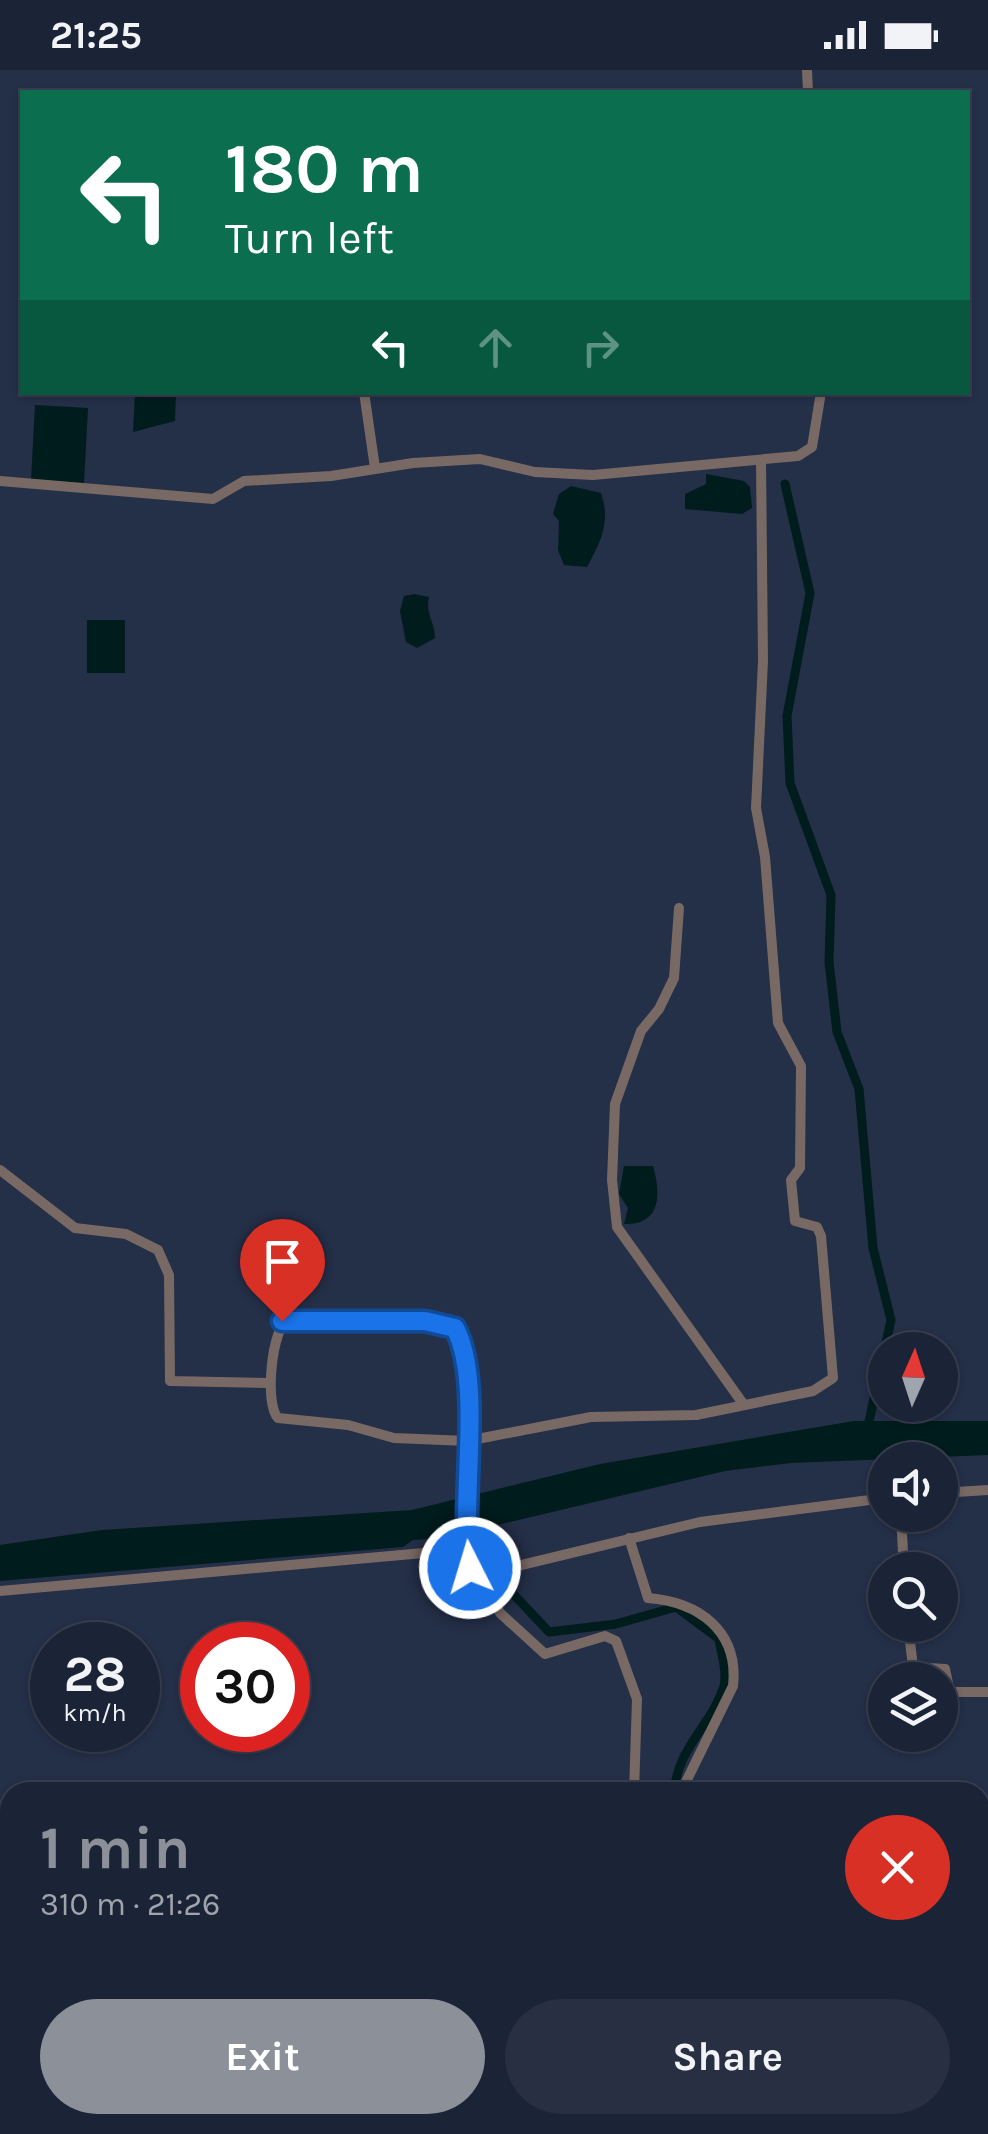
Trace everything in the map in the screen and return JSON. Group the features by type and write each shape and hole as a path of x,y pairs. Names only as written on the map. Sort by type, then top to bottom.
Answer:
{"street":[{"path":"364,395 375,468"},
{"path":"0,481 213,499 244,481 331,476 480,459 565,475 761,460 798,456 812,446 820,395"},
{"path":"761,460 763,661 756,808 766,857 778,1024 801,1066 800,1165 791,1180 792,1208 797,1223 819,1230 833,1378 822,1388 696,1415 591,1417 467,1440 394,1438 348,1425 278,1418 271,1411 269,1383 279,1326 284,1320 446,1322 458,1334 463,1355 467,1440 464,1490 470,1568 484,1574 718,1519 868,1500"},
{"path":"679,908 674,978 659,1010 641,1030 615,1104 612,1180 617,1227 744,1405"},
{"path":"0,1170 75,1228 126,1234 158,1250 169,1275 170,1380 269,1383"},
{"path":"958,1492 988,1490"},
{"path":"629,1538 648,1598 672,1600 711,1618 722,1631 734,1670 733,1686 686,1782"},
{"path":"0,1591 467,1543"},
{"path":"484,1574 500,1613 545,1654 605,1636 616,1641 637,1699 634,1782"},
{"path":"910,1642 912,1667 945,1669 949,1692 988,1692"}],"shaded area":[{"path":"135,395 176,395 175,421 133,432"},
{"path":"35,405 88,408 84,483 31,480"},
{"path":"706,474 744,481 750,487 752,508 742,514 685,509 685,494 706,484"},
{"path":"571,486 601,493 604,503 603,531 587,567 564,565 558,550 559,521 553,514 559,494"},
{"path":"404,596 429,597 435,638 417,648 406,642 400,611"},
{"path":"87,620 125,620 125,673 87,673"},
{"path":"624,1166 653,1166 656,1177 656,1206 646,1219 636,1223 624,1224 628,1208 619,1194"},
{"path":"854,1421 988,1421 988,1455 958,1456 958,1442 868,1442 868,1460 725,1471 443,1538 413,1540 403,1547 0,1581 0,1545 102,1530 412,1510 600,1464"}],"waterway":[{"path":"785,484 810,593 787,716 790,783 831,895 829,962 837,1032 859,1089 873,1248 891,1320 867,1431"},
{"path":"482,1516 503,1583 549,1632 616,1624 676,1607 719,1639 724,1686 688,1749 676,1782"}],"route":[{"path":"282,1321 425,1321 446,1322 455,1328 463,1355 467,1396 464,1490 470,1568"}]}
